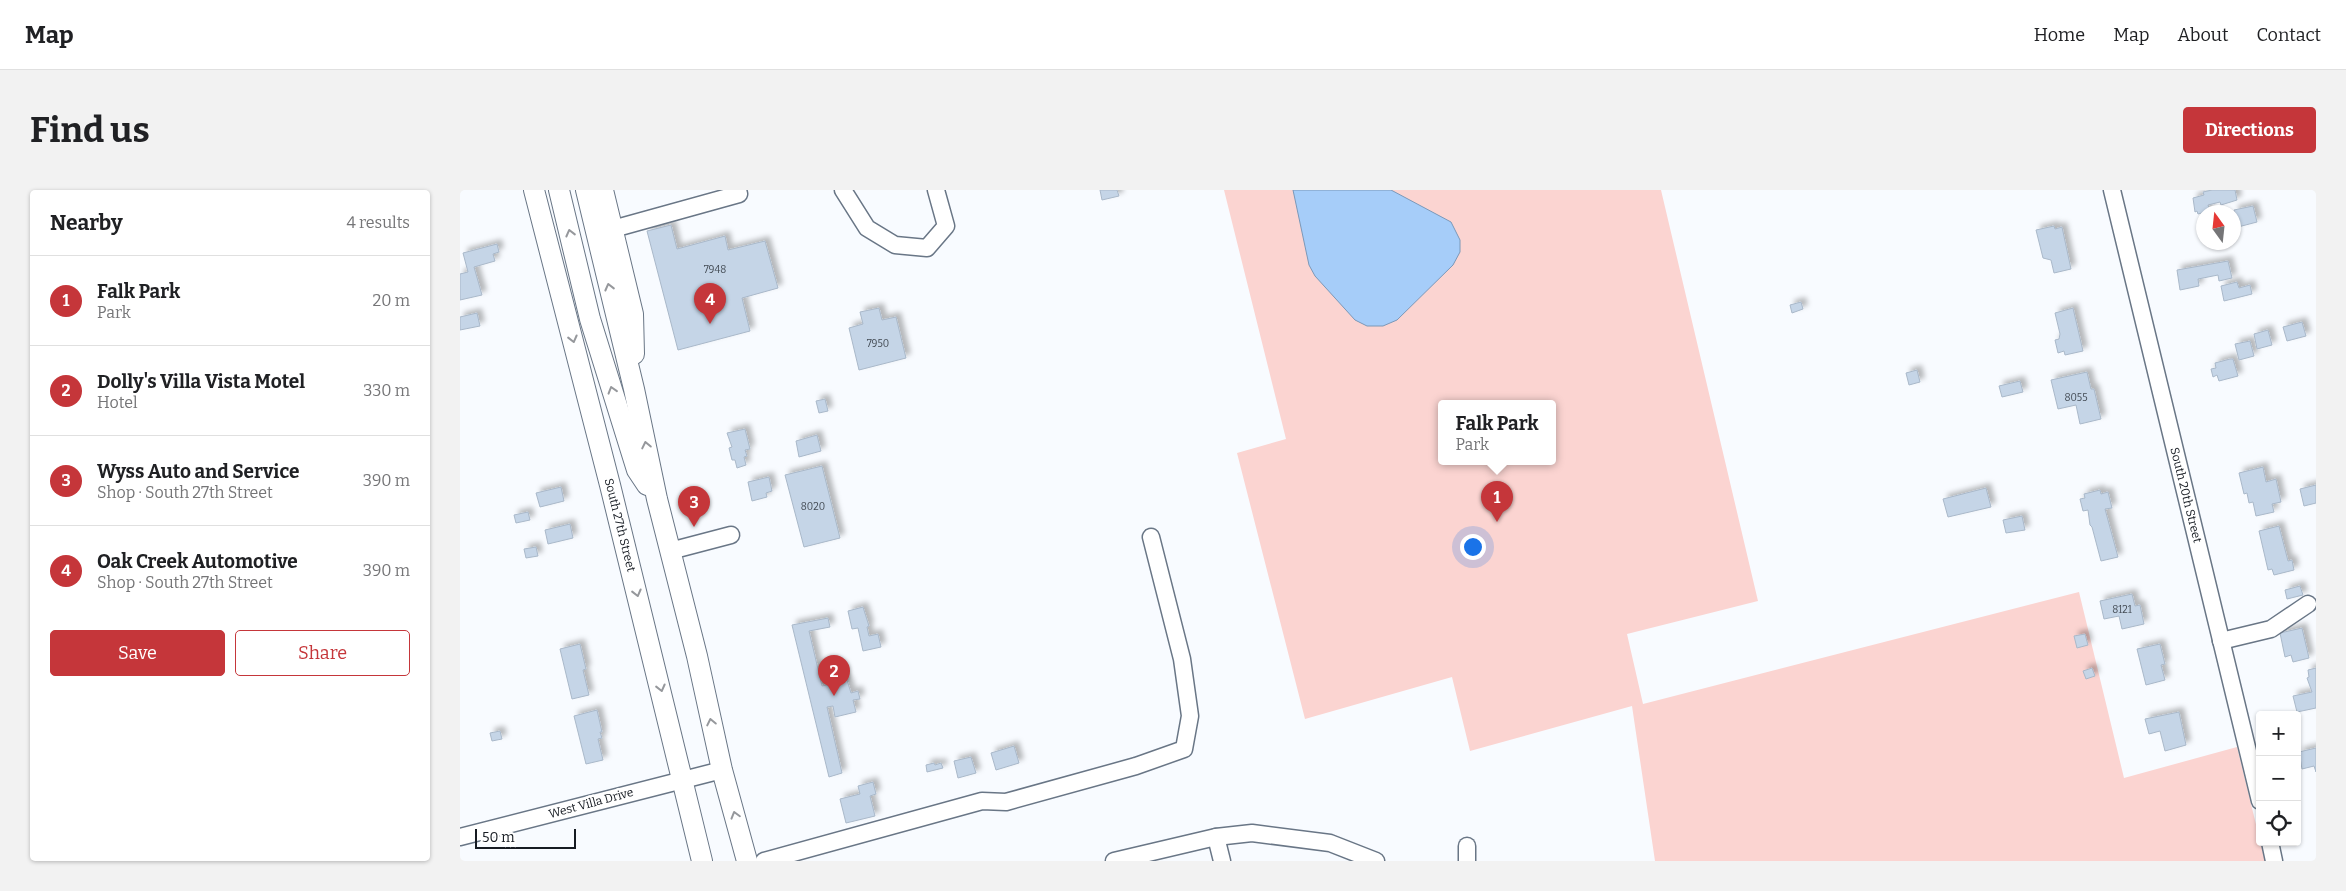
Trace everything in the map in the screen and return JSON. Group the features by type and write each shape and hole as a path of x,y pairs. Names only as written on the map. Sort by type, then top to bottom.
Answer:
{"main road":[{"name":"South 27th Street","path":"534,190 683,778 702,861"},
{"path":"559,190 590,319 637,470 657,499"},
{"path":"586,190 604,231 633,314 634,389 657,499 697,656 722,770 747,861"},
{"path":"604,190 604,231"}],"street":[{"path":"604,231 739,194 738,190"},
{"path":"843,190 867,228 895,245 927,248 946,226 936,190"},
{"name":"South 20th Street","path":"2112,190 2256,784"},
{"path":"670,551 731,535"},
{"path":"764,861 982,801 1006,802 1136,766 1184,749 1190,716 1182,660 1151,537"},
{"path":"2221,641 2271,629 2308,604"},
{"name":"West Villa Drive","path":"460,837 683,778 722,770"},
{"path":"1114,861 1216,837 1252,832 1330,843 1376,861"},
{"path":"1216,837 1222,861"},
{"path":"2271,846 2274,861"}],"shaded area":[{"path":"1224,190 1661,190 1758,601 1627,634 1643,704 2079,592 2124,778 2237,747 2256,824 2256,846 2261,846 2265,861 1655,861 1632,706 1470,751 1452,677 1305,719 1237,453 1286,439"}],"water":[{"path":"1293,190 1391,190 1451,222 1460,240 1460,252 1453,265 1397,320 1383,326 1367,326 1355,320 1315,276 1309,265"}],"building":[{"path":"1100,190 1117,190 1119,196 1102,200"},
{"path":"2235,190 2237,200 2221,205 2220,202 2196,205 2195,212 2193,198 2204,195 2203,192"},
{"path":"2253,206 2257,222 2241,226 2241,209"},
{"path":"671,225 677,249 725,236 728,250 765,241 778,288 742,298 750,331 678,350 647,231"},
{"path":"2054,226 2055,229 2062,227 2071,269 2054,273 2051,260 2043,258 2036,230"},
{"path":"497,244 499,252 493,254 495,261 474,267 482,295 460,300 460,274 468,272 463,253"},
{"path":"2228,261 2232,278 2219,281 2218,275 2198,279 2199,286 2180,290 2177,270"},
{"path":"2237,282 2239,288 2250,285 2252,294 2224,301 2221,286"},
{"path":"1801,302 1803,309 1792,313 1790,305"},
{"path":"879,308 882,320 896,317 906,358 859,370 849,328 863,324 860,312"},
{"path":"2073,308 2083,351 2065,355 2064,351 2058,353 2055,340 2059,339 2060,334 2055,313"},
{"path":"477,313 480,326 460,330 460,317"},
{"path":"2302,322 2306,336 2287,341 2283,327"},
{"path":"2268,330 2272,345 2257,349 2254,334"},
{"path":"2250,341 2254,356 2239,360 2235,344"},
{"path":"2233,359 2238,376 2219,381 2217,375 2213,377 2211,369 2216,368 2215,363"},
{"path":"1917,370 1920,382 1909,385 1906,373"},
{"path":"2087,372 2091,389 2094,389 2101,419 2080,424 2076,405 2058,409 2051,380"},
{"path":"2020,381 2023,392 2002,397 1999,386"},
{"path":"825,399 828,411 819,413 816,401"},
{"path":"745,429 750,449 745,450 747,456 744,457 746,465 737,468 735,460 732,460 729,448 732,447 727,433"},
{"path":"817,435 821,451 799,457 796,441"},
{"path":"822,466 840,538 804,547 785,475"},
{"path":"2263,467 2266,482 2276,479 2281,502 2272,504 2274,512 2256,516 2253,502 2249,503 2247,493 2244,494 2239,473"},
{"path":"769,477 772,491 766,493 767,497 752,501 748,482"},
{"path":"2316,485 2316,503 2304,506 2300,489"},
{"path":"561,487 564,501 540,507 536,493"},
{"path":"1986,488 1991,507 1948,517 1943,499"},
{"path":"2100,490 2101,494 2108,492 2112,508 2105,509 2118,557 2101,561 2090,525 2088,510 2083,511 2080,499 2085,498 2084,494"},
{"path":"528,512 530,520 516,523 514,515"},
{"path":"2022,516 2025,530 2006,533 2003,520"},
{"path":"570,524 573,538 548,544 545,530"},
{"path":"2279,526 2288,561 2292,560 2294,570 2274,575 2272,569 2268,570 2259,531"},
{"path":"536,547 538,556 526,558 524,549"},
{"path":"2300,586 2303,595 2287,599 2285,590"},
{"path":"2132,594 2135,606 2140,605 2144,624 2122,629 2119,616 2104,619 2100,601"},
{"path":"863,607 869,626 867,627 869,636 878,634 881,647 863,651 858,628 852,629 848,611"},
{"path":"828,618 830,627 809,631 822,686 847,680 851,693 858,691 860,699 853,700 856,712 835,717 833,706 827,707 842,773 829,777 792,625"},
{"path":"2302,628 2309,658 2293,662 2291,655 2285,657 2280,633"},
{"path":"2085,634 2088,645 2077,648 2074,636"},
{"path":"580,644 586,669 583,670 589,695 572,699 560,649"},
{"path":"2160,644 2165,664 2161,665 2165,680 2146,685 2137,649"},
{"path":"2092,668 2095,676 2086,679 2083,671"},
{"path":"2316,668 2316,708 2297,711 2293,696 2312,692 2307,678 2309,677 2308,670"},
{"path":"597,710 602,732 600,732 602,738 598,739 603,760 586,764 574,716"},
{"path":"2179,712 2186,745 2165,751 2160,731 2149,734 2145,719"},
{"path":"500,731 502,739 492,741 490,733"},
{"path":"1014,746 1019,763 996,770 991,753"},
{"path":"2316,748 2316,772 2314,766 2302,769 2301,752"},
{"path":"971,757 976,773 958,778 954,761"},
{"path":"934,763 935,765 941,763 943,768 927,772 926,765"},
{"path":"873,782 876,794 870,796 875,816 846,823 840,799 860,794 858,786"}],"place":[{"name":"Oak Creek Automotive","path":"710,324"},
{"name":"Falk Park","path":"1497,522"},
{"name":"Wyss Auto and Service","path":"694,527"},
{"name":"Dolly's Villa Vista Motel","path":"834,696"}]}
